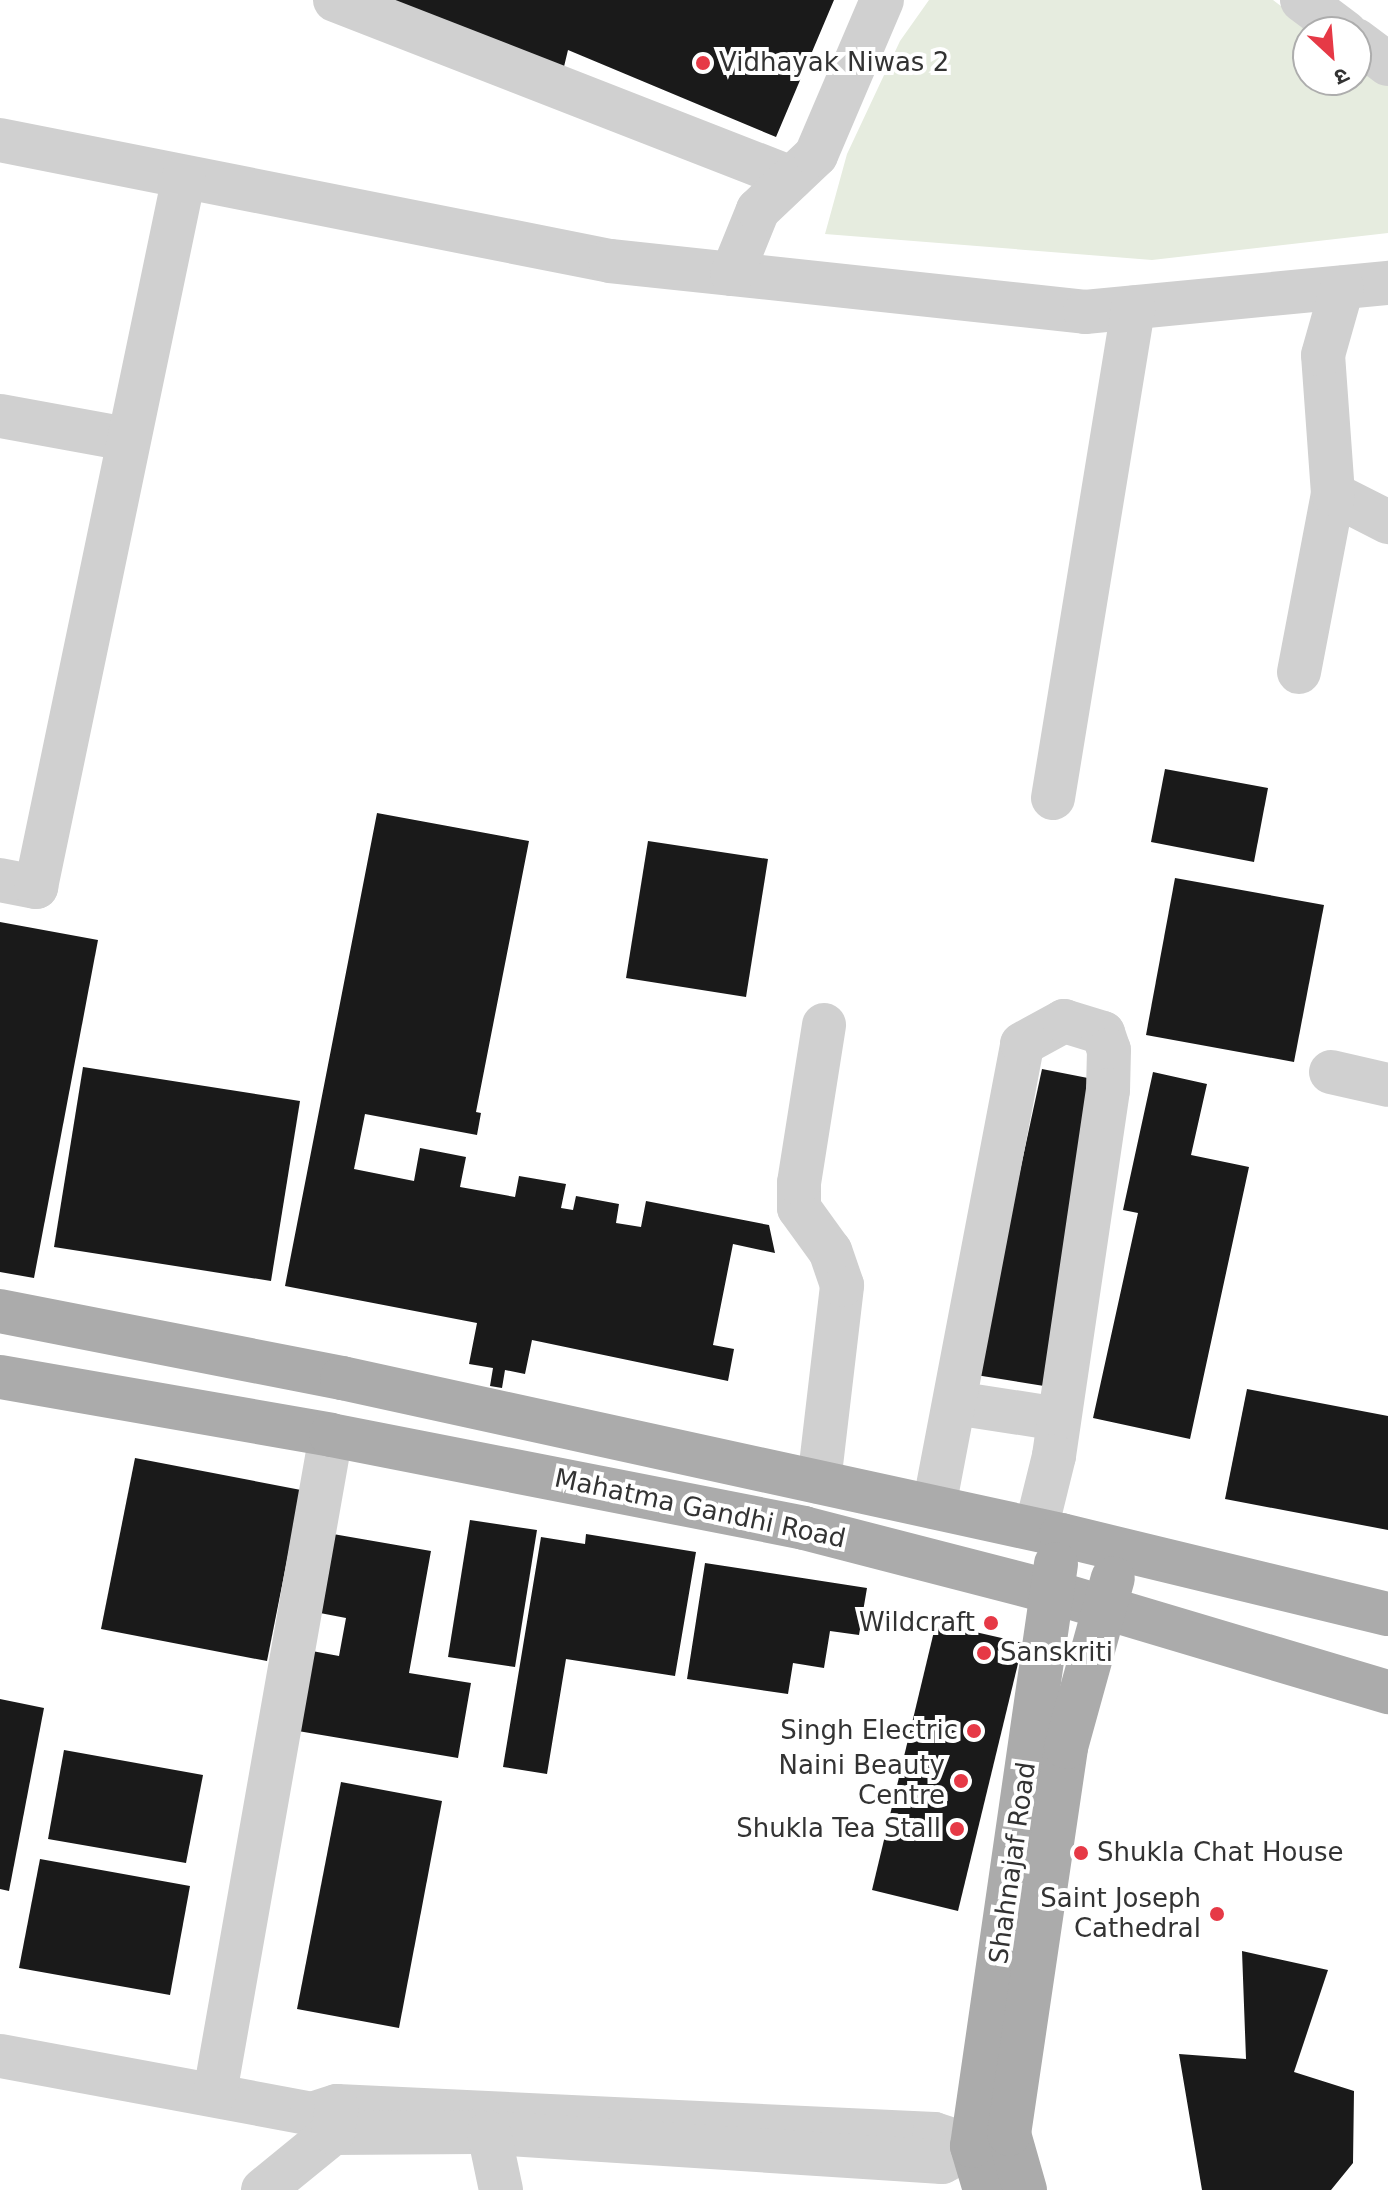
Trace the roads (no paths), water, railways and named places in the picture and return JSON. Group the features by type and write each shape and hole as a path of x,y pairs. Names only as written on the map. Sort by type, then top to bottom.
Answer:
{"main road":[{"name":"Mahatma Gandhi Road","path":"0,1311 342,1378 934,1507 1388,1614"},
{"name":"Mahatma Gandhi Road","path":"0,1377 331,1435 804,1528 1052,1592 1388,1692"},
{"name":"Shahnajaf Road","path":"985,2190 1052,1592 1048,1532"},
{"path":"1025,2190 990,2140 1066,1747 1121,1549"}],"street":[{"path":"335,0 792,178"},
{"path":"732,274 758,210 816,155 882,0"},
{"path":"1302,0 1324,16"},
{"path":"0,140 610,261 1085,312 1388,283"},
{"path":"0,880 36,887 126,439 184,177"},
{"path":"1299,672 1333,494 1323,355 1342,288"},
{"path":"1053,798 1133,307"},
{"path":"0,416 126,439"},
{"path":"1333,494 1388,522"},
{"path":"934,1507 1022,1044 1064,1021 1103,1033 1109,1050 1108,1090 1059,1419 1048,1532"},
{"path":"819,1482 842,1285 830,1251 799,1208 799,1183 824,1025"},
{"path":"1331,1072 1388,1085"},
{"path":"955,1403 1059,1419"},
{"path":"215,2093 331,1435"},
{"path":"0,2056 215,2093 328,2118 480,2127 934,2134 990,2140"},
{"path":"263,2190 328,2118"},
{"path":"480,2127 501,2190"}],"place":[{"name":"Vidhayak Niwas 2","path":"703,63"},
{"name":"Wildcraft","path":"991,1623"},
{"name":"Sanskriti","path":"984,1653"},
{"name":"Singh Electric","path":"974,1731"},
{"name":"Naini Beauty Centre","path":"961,1781"},
{"name":"Shukla Tea Stall","path":"957,1829"},
{"name":"Shukla Chat House","path":"1081,1853"},
{"name":"Saint Joseph Cathedral","path":"1217,1914"}]}
